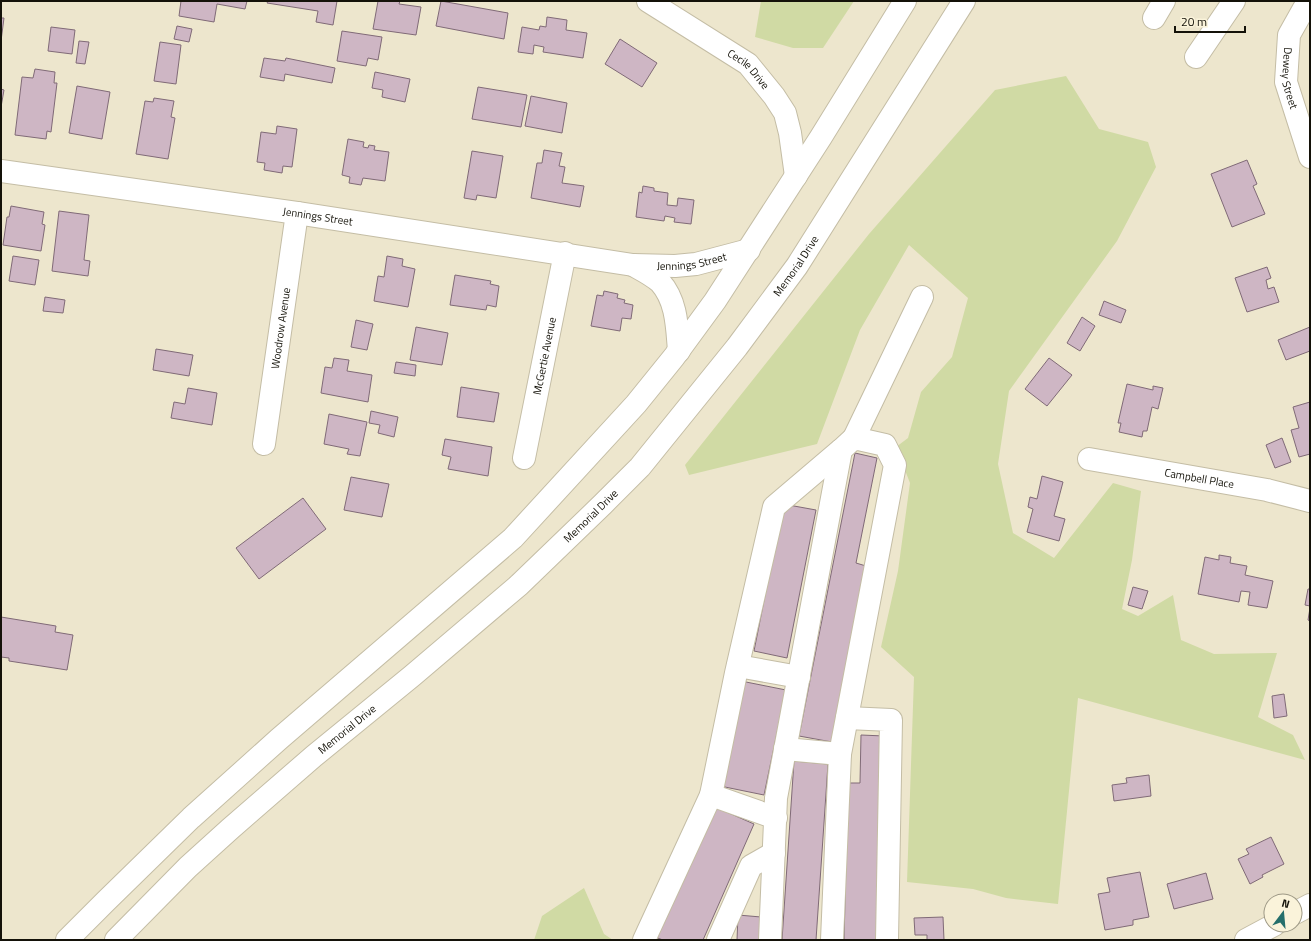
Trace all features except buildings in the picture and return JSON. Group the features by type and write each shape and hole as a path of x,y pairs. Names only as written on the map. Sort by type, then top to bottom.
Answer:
{"main road":[{"name":"Cecile Drive","path":"648,1 748,64 774,96 785,113 790,133 796,176"},
{"path":"67,940 191,818 279,739 513,538 636,404 679,351 715,301 796,176 905,1"},
{"name":"Memorial Drive","path":"116,940 183,872 230,829 314,756 412,676 519,585 604,504 640,467 737,347 797,266 964,1"},
{"path":"1196,57 1234,1"},
{"name":"Dewey Street","path":"1310,1 1303,10 1289,35 1286,82 1310,157"},
{"name":"Jennings Street","path":"1,171 297,213 565,253 633,265 675,266 696,264 749,250"},
{"name":"Woodrow Avenue","path":"264,444 297,213"},
{"name":"McGertie Avenue","path":"524,458 565,253"},
{"name":"Jennings Street","path":"633,265 651,275 659,282 669,295 676,318 679,351"},
{"path":"770,940 776,798 799,677 847,444 922,297"},
{"path":"644,940 711,796 738,666 774,507 847,444 885,446 895,465 840,754 832,940"},
{"name":"Campbell Place","path":"1089,459 1267,490 1310,501"},
{"path":"738,666 799,677"},
{"path":"847,718 891,720 887,940"},
{"path":"785,749 840,754"},
{"path":"711,796 776,818"},
{"path":"718,940 751,866 774,854"},
{"path":"1246,940 1263,931"}],"green space":[{"path":"761,1 854,1 823,48 793,48 755,37"},
{"path":"1066,76 1099,129 1148,142 1156,167 1117,241 1009,391 998,464 1013,533 1054,558 1113,483 1141,491 1132,560 1122,609 1138,616 1173,595 1181,640 1214,654 1277,653 1258,717 1293,735 1305,760 1078,698 1058,904 1006,898 973,889 907,882 914,677 881,647 898,571 910,483 896,447 908,438 921,392 952,357 968,298 909,245 860,330 817,444 689,475 685,465 869,234 995,90"},
{"path":"584,888 604,934 613,940 534,940 542,916"}]}
